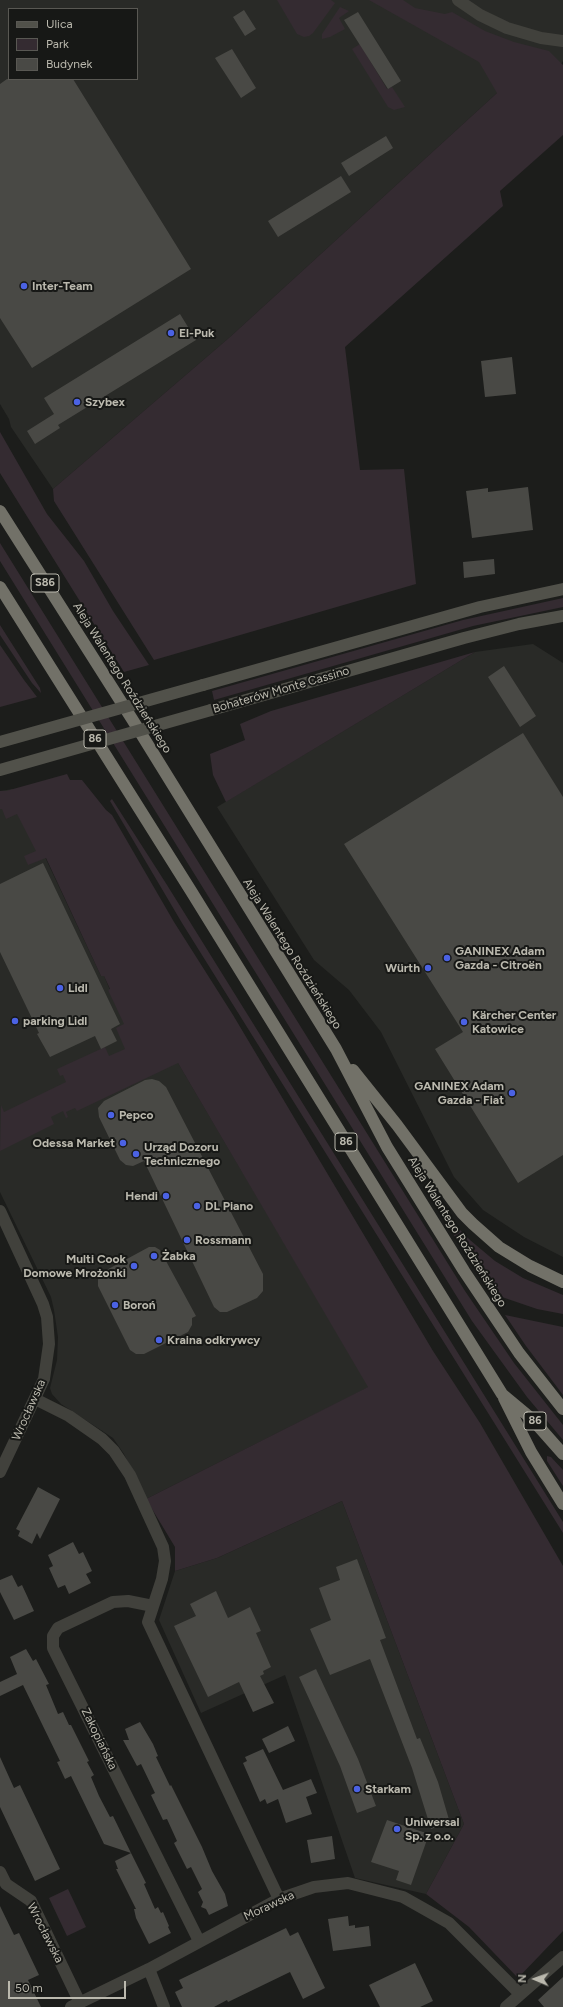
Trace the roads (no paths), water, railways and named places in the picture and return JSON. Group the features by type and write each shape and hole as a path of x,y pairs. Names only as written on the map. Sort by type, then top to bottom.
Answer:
{"highway":[{"name":"Aleja Walentego Roździeńskiego","path":"0,511 91,654 336,1049 387,1147 464,1271 523,1359 563,1409"},
{"name":"86","path":"0,588 191,891 502,1394 532,1418 563,1454"},
{"path":"336,1049 397,1125 462,1213 499,1247 563,1282"},
{"path":"546,1273 563,1275"},
{"path":"502,1394 531,1452 563,1504"}],"street":[{"path":"458,0 480,15 507,28 541,38 563,40"},
{"path":"0,742 480,607 563,589"},
{"name":"Bohaterów Monte Cassino","path":"0,770 464,638 519,624 563,616"},
{"name":"Wrocławska","path":"0,1211 36,1286 47,1317 49,1344 44,1379 0,1472"},
{"path":"35,1400 69,1416 102,1439 114,1451 130,1475 163,1547 165,1561 162,1579 148,1622 279,1899"},
{"name":"Zakopiańska","path":"153,1606 128,1601 113,1602 58,1628 53,1636 53,1648 198,1941"},
{"name":"Wrocławska","path":"0,1872 6,1884 31,1901 75,2005"},
{"name":"Morawska","path":"75,2005 149,1969 198,1941 279,1899 314,1887 348,1883 403,1897 449,1923 520,1994"},
{"path":"506,2007 563,1957"},
{"path":"149,1969 164,2007"}],"place":[{"name":"Inter-Team","path":"24,286"},
{"name":"El-Puk","path":"171,333"},
{"name":"Szybex","path":"77,402"},
{"name":"GANINEX Adam Gazda - Citroën","path":"447,958"},
{"name":"Würth","path":"428,968"},
{"name":"Lidl","path":"60,988"},
{"name":"parking Lidl","path":"15,1021"},
{"name":"Kärcher Center Katowice","path":"464,1022"},
{"name":"GANINEX Adam Gazda - Fiat","path":"512,1093"},
{"name":"Pepco","path":"111,1115"},
{"name":"Odessa Market","path":"123,1143"},
{"name":"Urząd Dozoru Technicznego","path":"136,1154"},
{"name":"Hendi","path":"166,1196"},
{"name":"DL Piano","path":"197,1206"},
{"name":"Rossmann","path":"187,1240"},
{"name":"Żabka","path":"154,1256"},
{"name":"Multi Cook Domowe Mrożonki","path":"134,1266"},
{"name":"Boroń","path":"115,1305"},
{"name":"Kraina odkrywcy","path":"159,1340"},
{"name":"Starkam","path":"357,1789"},
{"name":"Uniwersal Sp. z o.o.","path":"397,1829"}]}
